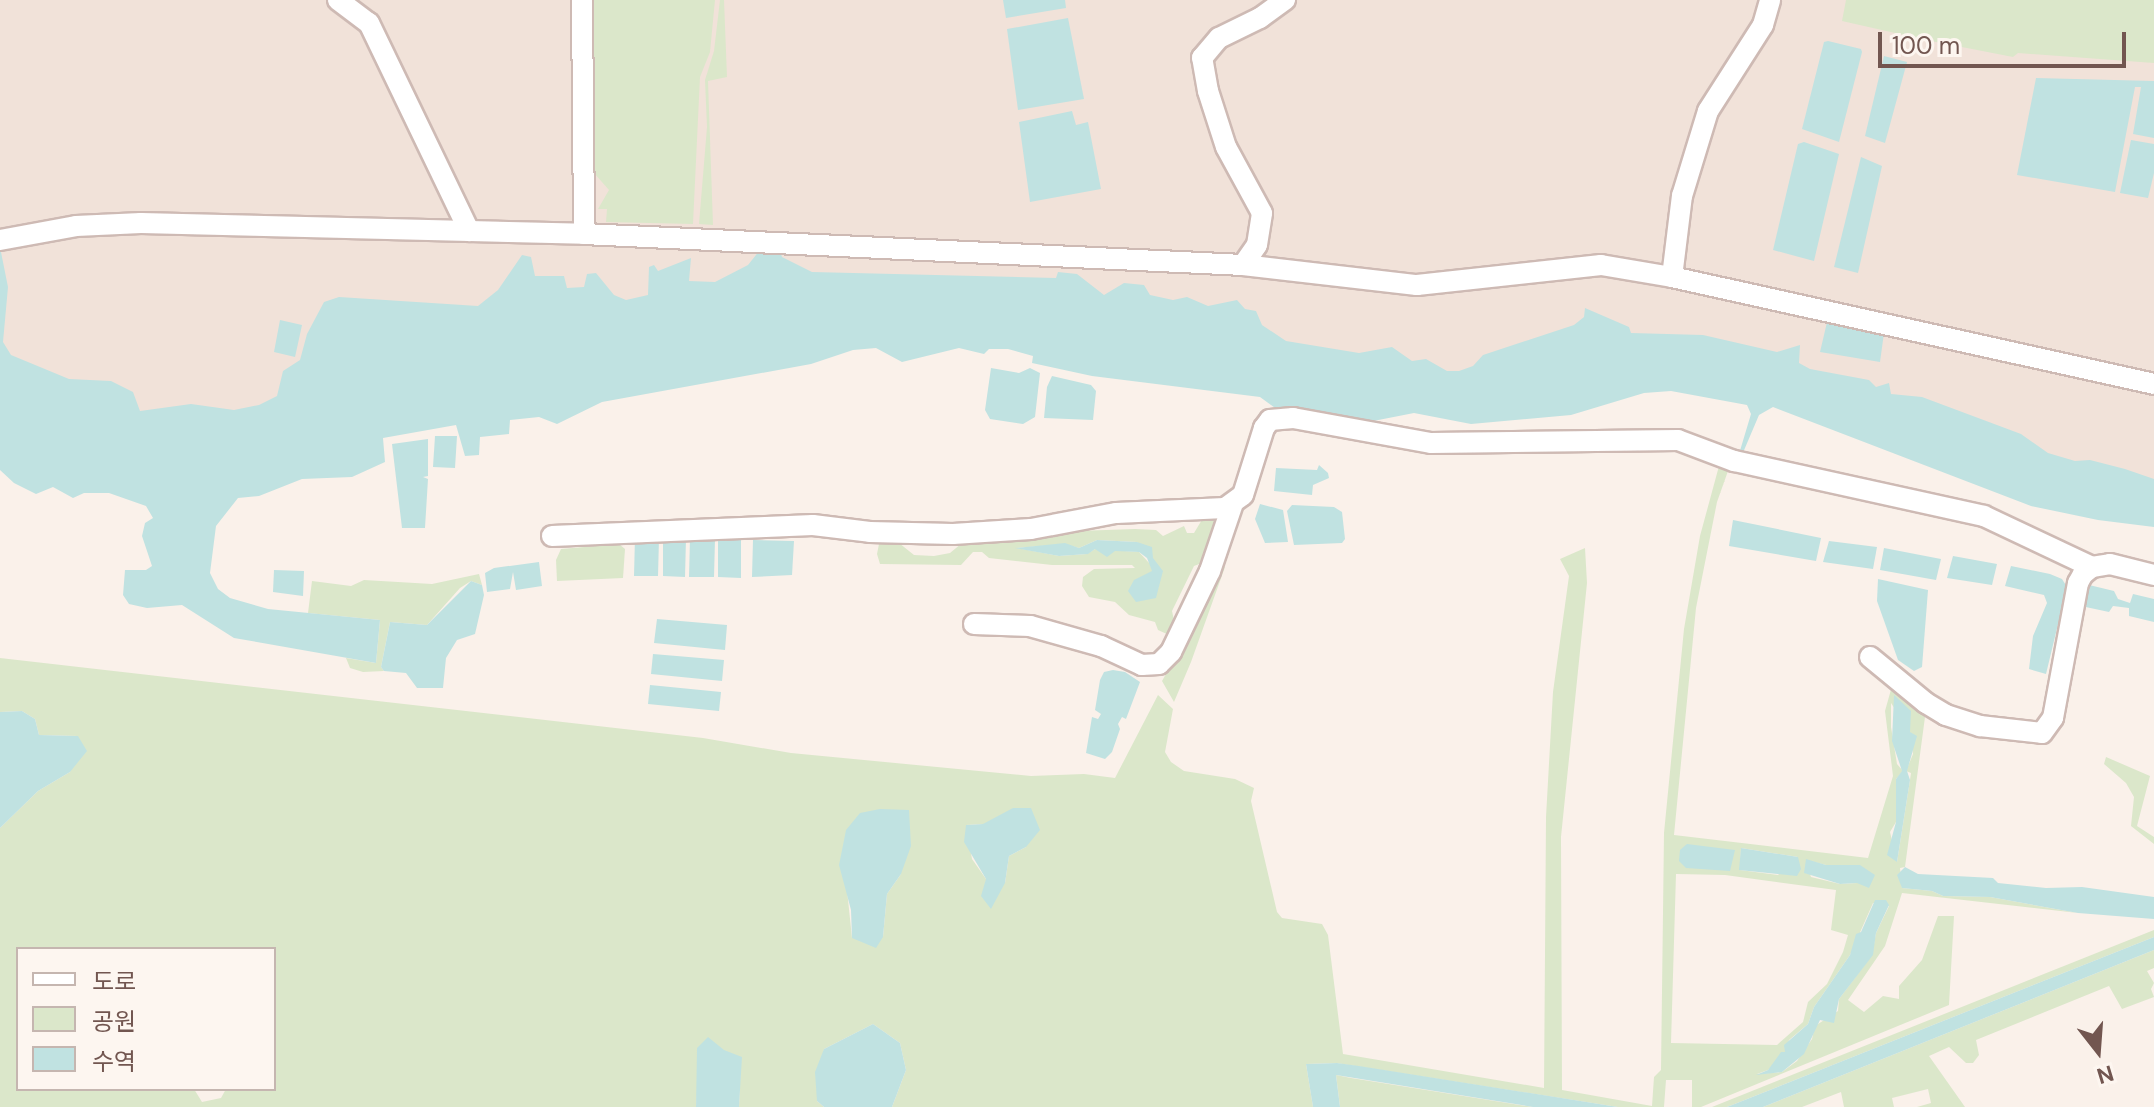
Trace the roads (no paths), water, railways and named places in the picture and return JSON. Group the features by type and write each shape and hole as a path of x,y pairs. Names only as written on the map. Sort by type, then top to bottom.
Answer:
{"street":[{"path":"338,0 369,23 388,56 469,231"},
{"path":"582,0 584,234"},
{"path":"1243,265 1257,245 1262,213 1226,147 1208,91 1202,58 1219,38 1260,18 1285,0"},
{"path":"1672,277 1682,196 1708,111 1763,25 1770,0"},
{"path":"0,240 76,226 141,223 584,234 1243,265 1417,285 1480,281 1601,265 1672,277 2154,384"},
{"path":"974,624 1030,626 1101,646 1142,665 1159,664 1171,652 1210,571 1232,506 1243,495 1264,428 1270,420 1280,418 1431,443 1678,440 1734,461 1984,516 2092,567 2110,564 2154,575"},
{"path":"552,536 813,525 870,532 953,534 1031,529 1116,513 1232,506"},
{"path":"1870,657 1926,703 1946,715 1980,726 2042,733 2053,718 2078,583 2092,567"}],"water":[{"path":"1003,0 1065,0 1066,8 1006,18"},
{"path":"1068,18 1084,99 1018,110 1007,29"},
{"path":"1824,42 1861,49 1862,52 1839,142 1802,129"},
{"path":"1884,56 1907,62 1885,143 1865,136"},
{"path":"2036,78 2154,81 2154,138 2133,134 2141,87 2135,87 2115,192 2017,175"},
{"path":"1072,111 1076,125 1088,122 1101,189 1030,202 1019,122"},
{"path":"2131,140 2154,144 2154,173 2148,198 2120,193"},
{"path":"1804,142 1839,154 1814,261 1773,250 1798,144"},
{"path":"1861,157 1882,166 1858,273 1834,267"},
{"path":"0,247 8,287 3,342 11,355 69,379 111,381 133,392 140,411 191,404 234,410 259,405 277,396 283,371 300,360 307,334 324,302 339,297 478,306 498,290 522,255 531,257 535,276 564,276 567,288 584,287 587,274 596,273 614,295 626,300 648,295 649,267 654,265 658,271 691,258 689,281 715,282 748,265 760,250 780,251 782,257 812,272 1056,278 1058,272 1077,274 1104,295 1124,283 1144,285 1150,295 1173,300 1187,297 1208,306 1237,300 1245,309 1256,311 1262,325 1286,341 1359,353 1392,347 1412,361 1426,359 1447,371 1473,366 1483,355 1574,325 1584,317 1585,308 1629,327 1631,333 1703,335 1777,352 1800,345 1799,363 1810,369 1869,380 1876,387 1889,383 1891,394 1922,397 2021,434 2048,453 2075,461 2090,460 2154,479 2154,527 2098,520 2031,506 1773,407 1759,415 1742,455 1739,454 1751,414 1747,405 1671,391 1644,393 1571,415 1471,424 1414,413 1358,424 1278,410 1260,397 1092,376 1032,363 1033,356 1008,349 989,349 984,354 959,348 902,362 876,348 853,350 811,364 602,402 557,424 539,417 510,420 509,434 480,437 479,455 465,456 456,425 383,438 385,462 352,477 302,479 259,496 238,498 216,526 210,573 218,589 230,598 268,609 380,620 376,663 234,638 182,605 147,608 129,604 123,595 125,570 146,570 152,566 142,536 145,523 153,518 146,506 109,493 84,493 73,498 53,487 36,494 14,483 0,470"},
{"path":"1828,318 1848,327 1855,325 1884,333 1880,362 1820,352"},
{"path":"280,320 302,325 295,357 274,352"},
{"path":"991,368 1019,373 1030,368 1040,373 1035,417 1023,424 990,419 985,410"},
{"path":"1052,376 1091,385 1096,391 1093,420 1044,418 1047,387"},
{"path":"435,436 457,436 455,468 433,467"},
{"path":"428,439 428,476 423,477 428,479 425,528 402,528 392,444"},
{"path":"1319,465 1329,478 1313,485 1312,495 1274,491 1276,468 1317,470"},
{"path":"1260,504 1283,510 1288,542 1265,543 1255,519"},
{"path":"1292,505 1334,507 1342,512 1345,539 1342,543 1294,545 1287,511"},
{"path":"1733,520 1821,538 1816,561 1729,546"},
{"path":"635,537 659,538 658,576 634,576"},
{"path":"663,538 686,538 685,577 663,576"},
{"path":"690,539 715,539 714,577 689,577"},
{"path":"718,539 741,539 741,578 718,577"},
{"path":"753,540 794,541 792,575 752,577"},
{"path":"1097,540 1137,542 1152,547 1153,558 1163,571 1156,598 1136,602 1128,591 1134,580 1152,571 1147,558 1139,552 1115,551 1107,557 1095,549 1088,554 1059,556 1015,548 1065,543 1079,548"},
{"path":"1829,541 1877,547 1873,569 1823,562"},
{"path":"1884,548 1941,559 1936,580 1880,570"},
{"path":"1953,556 1997,564 1992,585 1947,578"},
{"path":"539,562 542,586 516,590 513,572 510,589 487,592 485,573 494,568"},
{"path":"2011,566 2050,574 2062,579 2067,587 2046,674 2029,669 2033,636 2047,603 2044,595 2005,586"},
{"path":"274,570 304,571 303,596 273,592"},
{"path":"1878,579 1928,590 1922,667 1914,671 1898,660 1877,601"},
{"path":"471,581 482,585 484,595 475,634 457,640 446,658 443,688 417,688 406,673 384,671 381,667 390,622 427,625"},
{"path":"2085,584 2114,591 2118,599 2130,603 2133,594 2154,599 2154,622 2129,616 2129,608 2113,606 2109,612 2081,606"},
{"path":"657,619 727,625 725,650 654,643"},
{"path":"653,654 724,660 722,681 651,674"},
{"path":"1104,672 1125,672 1140,682 1126,719 1122,717 1118,724 1120,729 1112,752 1105,759 1086,753 1092,717 1098,719 1101,714 1095,710 1100,680"},
{"path":"650,685 721,692 719,711 648,704"},
{"path":"1894,695 1911,711 1910,732 1917,736 1907,771 1910,780 1897,862 1887,855 1896,822 1896,779 1902,771 1892,741"},
{"path":"22,711 35,719 39,735 78,736 87,751 70,772 38,791 0,828 0,712"},
{"path":"1013,808 1031,808 1040,830 1026,847 1009,856 1005,883 991,909 981,896 986,879 964,842 966,825 983,824"},
{"path":"880,809 909,810 911,846 901,874 887,894 883,937 876,948 852,938 851,910 839,865 846,830 860,813"},
{"path":"1687,844 1735,850 1730,871 1686,868 1679,861 1680,850"},
{"path":"1741,848 1798,857 1801,869 1797,876 1739,870"},
{"path":"1806,859 1826,865 1860,865 1875,875 1869,888 1857,883 1840,884 1804,873"},
{"path":"1905,867 1918,874 1993,878 1998,883 2046,888 2082,887 2154,897 2154,919 2078,913 1990,897 1943,896 1932,891 1902,888 1897,875"},
{"path":"1875,900 1886,900 1889,905 1876,933 1873,955 1839,999 1834,1023 1820,1020 1804,1054 1782,1072 1756,1075 1768,1070 1781,1052 1785,1052 1784,1045 1808,1024 1814,1007 1850,955 1856,934 1861,932"},
{"path":"2154,937 2154,950 1763,1107 1727,1107"},
{"path":"873,1024 900,1043 906,1070 892,1107 824,1107 817,1101 815,1072 824,1049"},
{"path":"708,1037 724,1050 742,1057 739,1107 696,1107 697,1048"},
{"path":"1337,1063 1618,1107 1533,1107 1336,1075 1340,1107 1313,1107 1306,1064"}]}
